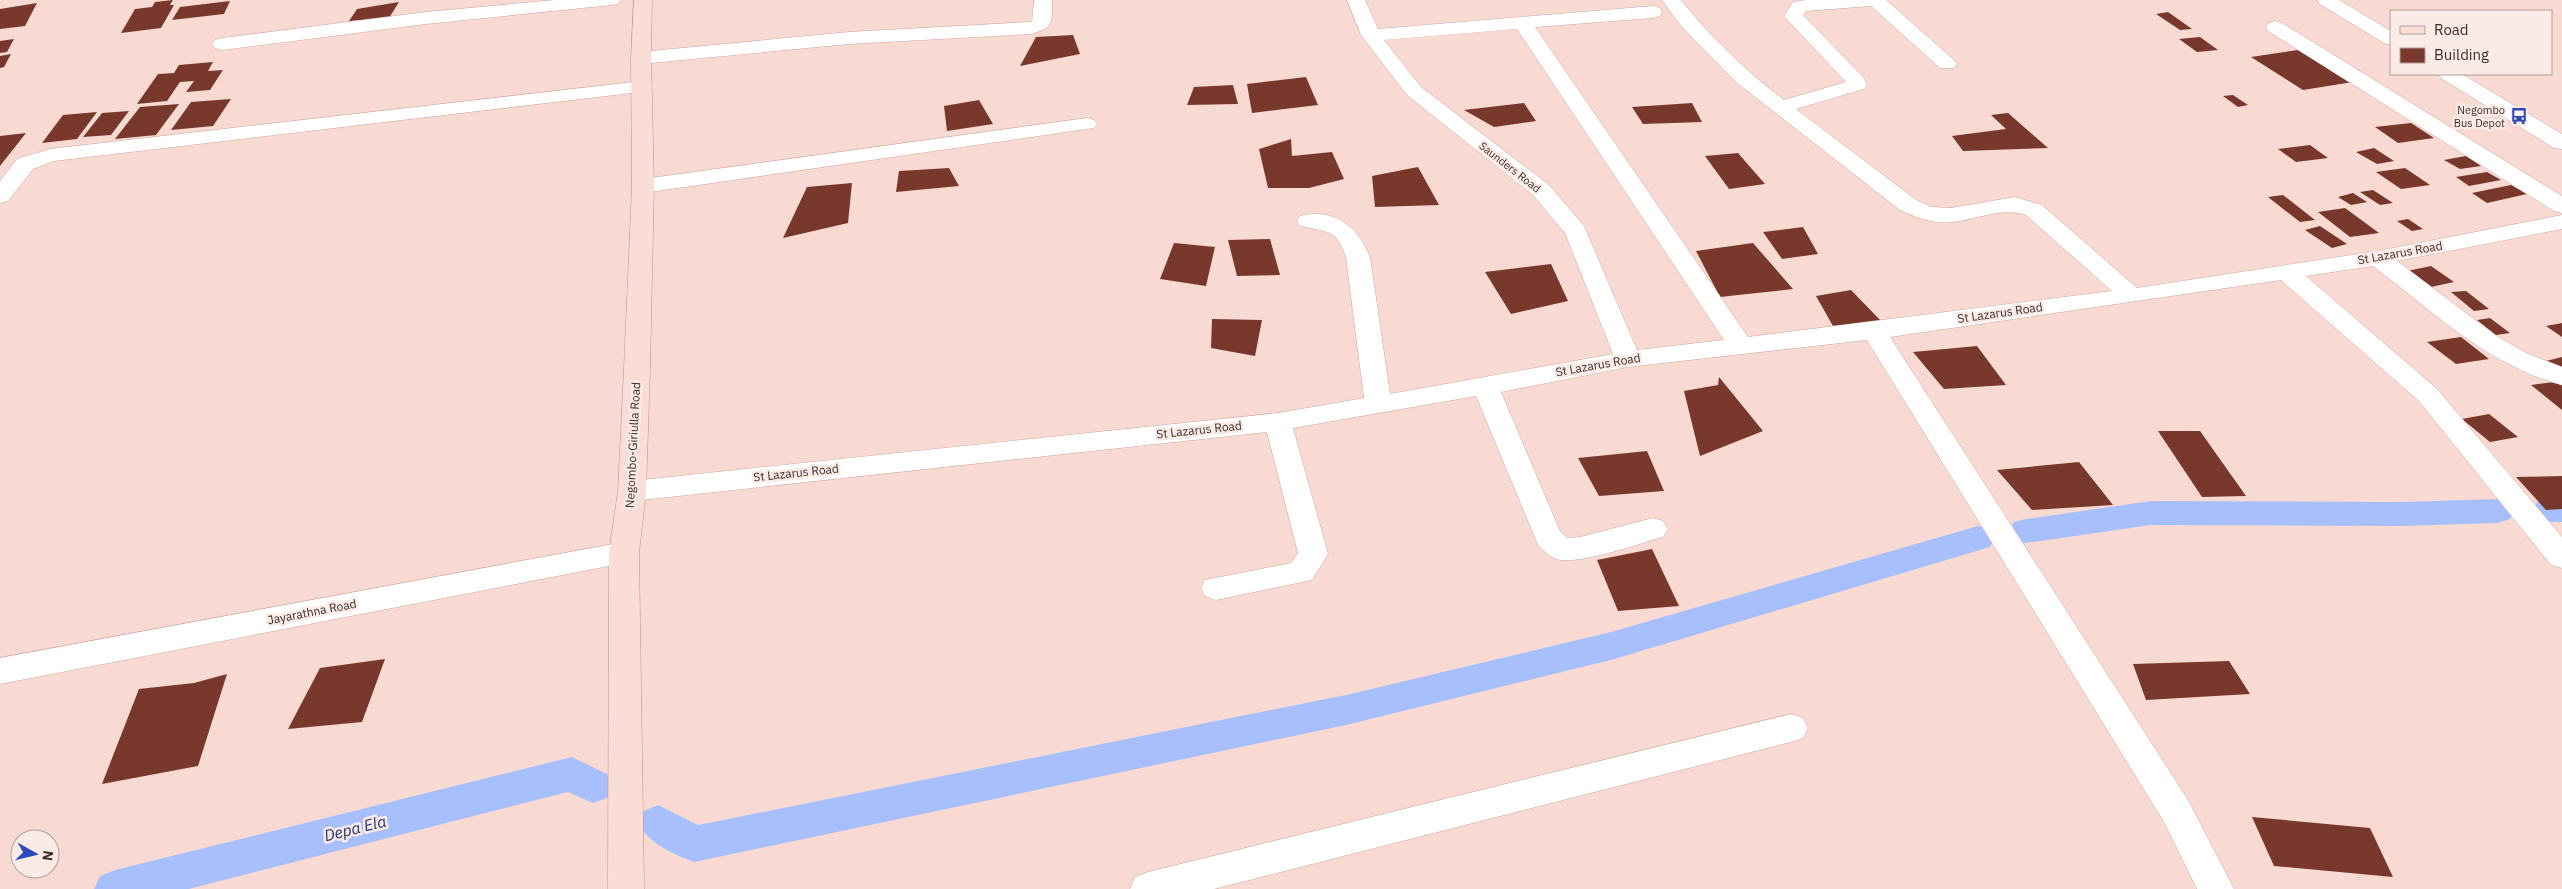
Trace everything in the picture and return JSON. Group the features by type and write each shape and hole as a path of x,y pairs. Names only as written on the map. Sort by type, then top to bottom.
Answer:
{"main road":[{"name":"Negombo-Giriulla Road","path":"626,889 624,553 632,491 643,186 641,58 643,0"}],"street":[{"path":"222,44 426,18 612,0"},
{"path":"641,58 849,38 1031,28 1041,25 1043,0"},
{"name":"Saunders Road","path":"1356,0 1371,34 1414,92 1541,190 1576,232 1628,359"},
{"path":"1672,0 1688,23 1743,78 1908,205 1928,214 1951,215 2015,204 2034,210 2132,296"},
{"path":"1781,106 1857,85 1856,81 1793,16 1800,6 1875,0 1947,64"},
{"path":"2326,0 2390,38"},
{"path":"1371,34 1522,22 1627,7 1653,12"},
{"path":"1522,22 1741,346"},
{"path":"2275,27 2562,206"},
{"path":"2450,75 2562,143"},
{"path":"0,196 25,164 50,155 642,87"},
{"path":"643,186 1087,124"},
{"path":"1308,221 1335,224 1352,240 1358,257 1378,405"},
{"name":"St Lazarus Road","path":"632,491 1278,422 1628,359 1874,330 2132,296 2378,258 2562,222"},
{"path":"2378,258 2486,341 2517,359 2562,377"},
{"path":"2285,271 2428,396 2562,557"},
{"path":"1874,330 2176,811 2216,889"},
{"path":"1486,386 1548,537 1560,549 1580,548 1653,529"},
{"path":"1216,588 1301,572 1313,554 1278,422"},
{"name":"Jayarathna Road","path":"0,671 624,553"},
{"path":"1148,889 1791,728"}],"building":[{"path":"173,0 170,5 174,5 161,28 121,33 135,9 152,7 155,2"},
{"path":"230,1 224,14 172,20 180,7"},
{"path":"399,2 389,18 349,21 357,9"},
{"path":"37,3 25,26 0,29 0,9"},
{"path":"2168,12 2192,29 2180,30 2156,14"},
{"path":"1073,35 1080,54 1020,66 1036,37"},
{"path":"2200,37 2218,50 2197,52 2179,39"},
{"path":"14,39 7,52 0,53 0,41"},
{"path":"2305,49 2359,81 2303,90 2251,57"},
{"path":"11,54 4,67 0,68 0,56"},
{"path":"213,62 208,71 223,70 210,90 186,92 194,81 180,82 167,101 137,104 158,74 174,73 179,65"},
{"path":"1306,77 1318,105 1252,113 1247,84"},
{"path":"1233,85 1238,104 1187,105 1194,87"},
{"path":"2233,95 2248,105 2238,107 2223,96"},
{"path":"231,99 213,126 171,130 191,102"},
{"path":"979,100 993,124 947,131 944,106"},
{"path":"1524,103 1536,121 1494,127 1464,110"},
{"path":"1692,103 1702,122 1643,124 1632,107"},
{"path":"179,104 156,135 115,139 140,107"},
{"path":"129,111 111,135 83,137 102,113"},
{"path":"97,112 77,139 42,143 63,115"},
{"path":"2008,113 2048,148 1963,151 1952,136 2006,129 1991,115"},
{"path":"2411,123 2434,138 2398,143 2375,127"},
{"path":"26,133 0,166 0,136"},
{"path":"1291,139 1292,156 1332,152 1344,179 1309,188 1268,188 1259,149"},
{"path":"2310,145 2328,158 2296,162 2278,149"},
{"path":"2374,148 2394,161 2377,164 2356,152"},
{"path":"1738,153 1765,184 1729,189 1705,156"},
{"path":"2466,156 2481,166 2460,169 2444,160"},
{"path":"1418,167 1439,205 1375,207 1372,176"},
{"path":"949,168 959,186 896,192 899,171"},
{"path":"2405,168 2430,185 2401,189 2376,172"},
{"path":"2487,172 2501,180 2469,186 2456,177"},
{"path":"852,183 848,223 783,238 807,187"},
{"path":"2511,185 2527,194 2487,203 2472,193"},
{"path":"2373,190 2393,203 2380,205 2360,192"},
{"path":"2353,193 2367,202 2351,205 2338,197"},
{"path":"2283,195 2315,220 2300,222 2268,197"},
{"path":"2345,208 2379,233 2350,237 2318,212"},
{"path":"2408,219 2423,229 2412,231 2397,221"},
{"path":"2320,226 2347,244 2332,248 2305,230"},
{"path":"1803,227 1818,254 1782,259 1763,232"},
{"path":"1270,239 1280,275 1237,276 1228,240"},
{"path":"1174,243 1215,247 1206,286 1160,279"},
{"path":"1753,243 1793,289 1720,297 1696,251"},
{"path":"1551,264 1568,301 1511,314 1485,272"},
{"path":"2431,266 2454,282 2431,287 2407,271"},
{"path":"1851,290 1882,322 1833,326 1816,296"},
{"path":"2466,291 2489,309 2474,311 2451,292"},
{"path":"2490,318 2510,333 2496,335 2477,320"},
{"path":"1212,319 1262,320 1255,356 1211,348"},
{"path":"2562,323 2562,337 2546,326"},
{"path":"2461,337 2489,359 2456,364 2427,342"},
{"path":"1977,346 2006,385 1944,389 1913,352"},
{"path":"2562,357 2562,372 2546,361"},
{"path":"1719,377 1763,431 1700,456 1684,391 1718,385"},
{"path":"2562,381 2562,410 2531,385"},
{"path":"2489,414 2518,437 2490,442 2462,419"},
{"path":"2158,431 2200,431 2246,496 2202,497"},
{"path":"1647,451 1664,491 1599,496 1578,458"},
{"path":"2079,462 2113,505 2032,510 1997,470"},
{"path":"2562,476 2562,509 2546,510 2516,477"},
{"path":"1652,549 1679,606 1618,611 1597,560"},
{"path":"385,659 362,722 288,729 320,668"},
{"path":"2229,661 2250,694 2146,700 2133,664"},
{"path":"227,674 198,766 102,784 139,689 194,683"},
{"path":"2252,817 2370,828 2393,877 2274,866"}],"waterway":[{"path":"2549,510 2562,510"},
{"path":"2026,531 2151,513 2402,514 2498,511"},
{"path":"658,823 694,844 1346,710 1611,646 1978,538"},
{"name":"Depa Ela","path":"115,889 572,774 593,786"}],"place":[{"name":"Negombo Bus Depot","path":"2519,116"}]}
